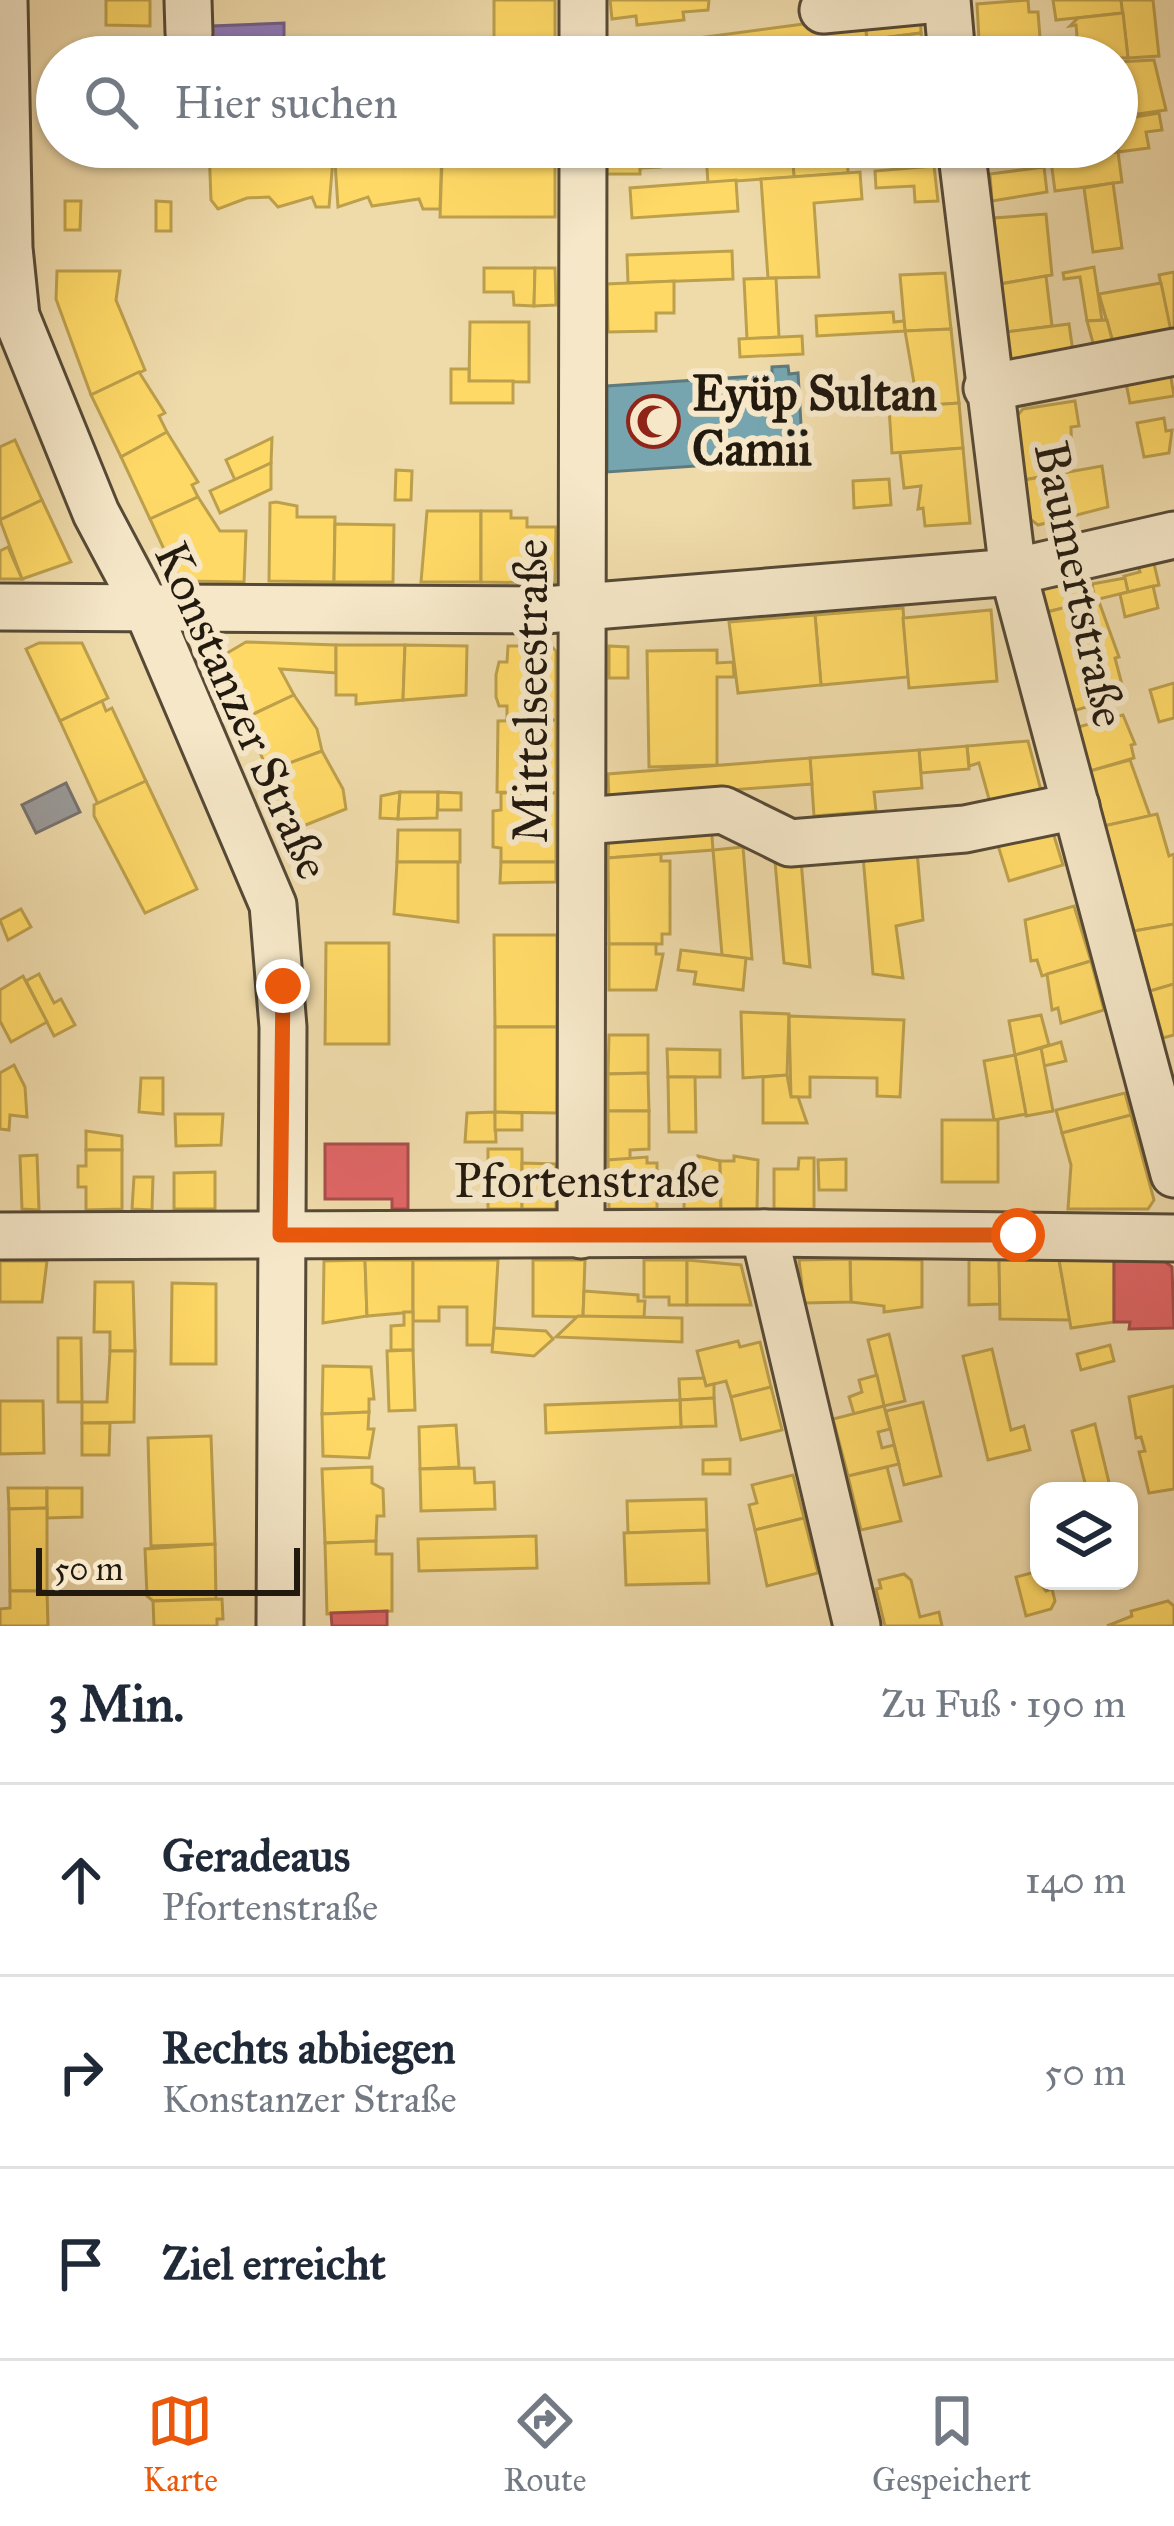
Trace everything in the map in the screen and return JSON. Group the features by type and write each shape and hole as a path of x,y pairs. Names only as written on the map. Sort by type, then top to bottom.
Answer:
{"street":[{"name":"Konstanzer Straße","path":"4,0 9,248 16,316 95,513 148,609 273,905 284,1027 280,1626"},
{"path":"583,0 583,36"},
{"path":"823,10 928,0"},
{"path":"947,0 950,36"},
{"name":"Mittelseestraße","path":"580,1235 583,168"},
{"name":"Baumertstraße","path":"964,168 987,388 1013,572 1174,1174"},
{"path":"987,388 1174,352"},
{"path":"0,608 584,607 1013,572 1174,535"},
{"path":"583,820 723,810 790,843 965,829 1076,806"},
{"path":"764,1233 857,1626"},
{"name":"Pfortenstraße","path":"0,1236 764,1233 1174,1238"}],"building: Wohnen":[{"path":"106,0 150,0 150,26 106,25"},
{"path":"494,0 555,0 555,36 494,36"},
{"path":"610,0 709,0 708,10 683,12 684,20 637,25 636,16 612,19"},
{"path":"1028,0 1029,12 1038,12 1040,36 979,36 977,4"},
{"path":"1053,0 1121,0 1123,13 1056,20"},
{"path":"1121,0 1153,0 1159,56 1138,57 1138,36 1125,36"},
{"path":"920,8 921,33 866,36 864,16"},
{"path":"1123,13 1126,36 1077,36 1076,25 1070,26 1078,18"},
{"path":"864,16 866,36 713,36"},
{"path":"1154,60 1166,110 1138,114 1138,61"},
{"path":"1159,113 1162,130 1146,132 1149,148 1138,149 1138,116"},
{"path":"210,168 332,168 329,207 316,207 312,197 278,207 269,197 247,198 218,209 211,200"},
{"path":"335,168 441,168 440,209 423,209 419,199 372,206 368,197 338,207"},
{"path":"442,168 555,168 555,217 440,217"},
{"path":"607,168 640,168 640,174 607,174"},
{"path":"707,168 793,168 794,177 708,183"},
{"path":"793,168 848,168 848,173 794,177"},
{"path":"934,168 938,201 915,202 914,186 876,188 875,171"},
{"path":"1044,168 1047,192 992,201 990,174"},
{"path":"1052,168 1120,168 1122,182 1055,191"},
{"path":"860,172 862,199 814,203 819,277 768,278 761,179"},
{"path":"736,180 738,211 632,218 630,188"},
{"path":"1113,183 1122,248 1093,252 1084,188"},
{"path":"65,201 81,201 80,230 65,230"},
{"path":"156,201 171,202 171,231 156,231"},
{"path":"1046,214 1052,275 1000,284 994,218"},
{"path":"732,251 733,279 628,283 627,255"},
{"path":"1094,267 1102,320 1087,321 1080,277 1064,279 1063,273"},
{"path":"484,268 535,268 534,306 514,305 513,292 484,292"},
{"path":"535,268 555,268 556,305 534,306"},
{"path":"57,271 120,271 116,300 145,370 91,395 56,299"},
{"path":"1174,272 1174,332 1171,333 1159,275"},
{"path":"945,273 951,329 905,331 900,275"},
{"path":"1046,276 1052,326 1006,332 1000,284"},
{"path":"776,278 779,337 747,339 744,279"},
{"path":"674,281 674,313 656,313 656,331 608,332 607,284"},
{"path":"1161,283 1173,341 1115,350 1099,294"},
{"path":"893,312 894,322 904,321 905,331 817,336 816,316"},
{"path":"1107,320 1115,350 1096,354 1087,321"},
{"path":"470,322 529,322 529,382 469,381"},
{"path":"1069,324 1074,359 1009,368 1006,332"},
{"path":"951,329 959,403 918,406 905,331"},
{"path":"802,336 803,354 740,357 739,339"},
{"path":"1169,366 1174,396 1130,403 1124,373"},
{"path":"451,369 469,369 469,381 513,381 513,403 451,403"},
{"path":"139,372 165,413 159,416 167,432 121,457 91,395"},
{"path":"1075,401 1079,426 1071,427 1072,471 1024,480 1016,417 1023,409"},
{"path":"959,403 963,448 892,453 889,408"},
{"path":"1164,418 1166,431 1172,430 1169,453 1144,457 1137,423"},
{"path":"167,432 198,482 192,485 198,497 150,519 121,457"},
{"path":"272,438 271,463 235,480 226,460"},
{"path":"15,440 42,500 0,520 0,447"},
{"path":"963,448 970,523 925,526 923,508 918,509 921,486 904,488 900,453"},
{"path":"271,463 271,489 220,513 210,491"},
{"path":"1102,466 1108,507 1038,525 1030,519 1024,480"},
{"path":"396,470 412,471 411,500 395,500"},
{"path":"889,479 891,505 854,508 853,481"},
{"path":"198,497 220,531 246,531 244,582 189,581 174,571 150,519"},
{"path":"42,500 71,562 22,579 0,520"},
{"path":"270,503 297,506 297,517 335,517 334,582 269,581"},
{"path":"427,511 481,511 481,582 421,582"},
{"path":"481,511 511,511 511,518 527,518 527,527 556,527 555,583 481,582"},
{"path":"335,524 394,525 393,582 334,582"},
{"path":"8,547 22,579 0,579 0,551"},
{"path":"1151,551 1159,585 1128,592 1124,576 1140,572 1135,555"},
{"path":"1087,567 1095,600 1047,612 1038,579"},
{"path":"1125,578 1128,592 1095,600 1092,584"},
{"path":"1153,586 1158,608 1125,617 1120,594"},
{"path":"1098,599 1119,657 1115,658 1125,696 1073,711 1047,612"},
{"path":"903,608 908,677 821,685 815,615"},
{"path":"991,610 997,681 909,688 903,618"},
{"path":"815,615 821,685 738,693 729,622"},
{"path":"246,642 336,645 336,673 280,669 294,695 245,718 217,659"},
{"path":"39,643 82,643 108,698 60,721 26,649"},
{"path":"336,645 405,645 403,700 356,704 356,695 336,695"},
{"path":"405,645 467,646 466,695 403,700"},
{"path":"508,646 551,646 556,651 556,720 507,720 507,706 499,706 496,697 496,675 499,662 507,662"},
{"path":"609,646 628,647 628,678 609,678"},
{"path":"717,650 717,663 733,662 734,677 717,677 717,765 649,767 647,651"},
{"path":"1174,683 1174,718 1159,722 1150,690"},
{"path":"294,695 317,729 322,751 268,771 245,718"},
{"path":"102,701 106,711 112,708 146,781 98,804 60,721"},
{"path":"1123,715 1135,744 1131,745 1134,758 1090,771 1078,727"},
{"path":"556,720 556,793 497,792 498,721"},
{"path":"1028,741 1043,798 991,806 979,763 969,766 967,746"},
{"path":"967,746 969,769 921,773 919,750"},
{"path":"919,750 922,788 874,792 876,811 814,816 810,758"},
{"path":"322,751 343,789 346,809 293,830 268,771"},
{"path":"810,758 812,784 609,799 608,774"},
{"path":"1130,760 1150,816 1104,826 1090,771"},
{"path":"146,781 197,889 145,913 94,816 94,805"},
{"path":"400,792 398,819 380,818 381,796"},
{"path":"400,792 438,792 437,818 398,819"},
{"path":"438,792 461,793 461,810 438,810"},
{"path":"501,793 556,793 556,862 501,862 501,848 493,847 493,811 501,810"},
{"path":"1157,814 1169,856 1174,854 1174,924 1134,931 1104,826"},
{"path":"711,822 713,850 608,858 609,830"},
{"path":"1050,823 1063,865 1009,881 996,839"},
{"path":"398,830 460,830 460,862 397,862"},
{"path":"743,847 752,959 722,955 713,850"},
{"path":"917,851 923,920 896,926 903,978 873,974 863,856"},
{"path":"661,854 661,861 670,861 670,934 662,934 662,944 609,944 608,858"},
{"path":"801,860 810,967 784,963 775,862"},
{"path":"397,862 458,862 458,922 394,914"},
{"path":"501,862 556,862 556,882 500,883"},
{"path":"1074,906 1091,961 1042,976 1037,960 1031,961 1025,920"},
{"path":"21,909 31,927 8,940 0,920"},
{"path":"1174,924 1174,984 1150,991 1134,931"},
{"path":"494,935 557,935 557,1027 495,1027"},
{"path":"326,943 389,943 389,1044 325,1044"},
{"path":"609,944 656,944 656,954 663,954 656,990 609,990"},
{"path":"681,950 746,958 743,990 694,984 696,972 678,970"},
{"path":"1091,961 1104,1010 1061,1023 1058,1008 1052,1010 1047,974"},
{"path":"39,974 54,1003 61,999 75,1025 54,1036 26,981"},
{"path":"23,976 47,1022 11,1042 0,1021 0,990"},
{"path":"1174,984 1174,1035 1163,1038 1150,991"},
{"path":"741,1012 789,1014 787,1075 743,1078"},
{"path":"1041,1015 1049,1045 1015,1055 1009,1021"},
{"path":"789,1016 904,1020 900,1097 877,1096 877,1078 810,1077 810,1097 791,1097"},
{"path":"495,1027 557,1027 557,1113 495,1112"},
{"path":"609,1035 648,1035 648,1073 608,1074"},
{"path":"1061,1042 1066,1061 1044,1066 1041,1048"},
{"path":"1041,1048 1053,1111 1026,1116 1015,1055"},
{"path":"667,1049 720,1050 720,1077 668,1077"},
{"path":"1015,1055 1026,1114 994,1120 984,1061"},
{"path":"14,1065 25,1087 27,1117 10,1115 9,1130 0,1129 0,1073"},
{"path":"648,1073 649,1111 608,1111 608,1074"},
{"path":"787,1075 791,1097 798,1097 807,1123 763,1123 763,1077"},
{"path":"668,1077 695,1077 696,1132 669,1132"},
{"path":"141,1078 163,1078 163,1114 139,1112"},
{"path":"1125,1093 1131,1115 1062,1133 1056,1110"},
{"path":"608,1111 649,1111 649,1149 630,1150 630,1161 608,1160"},
{"path":"495,1112 496,1142 465,1142 467,1113"},
{"path":"495,1112 522,1113 522,1130 495,1130"},
{"path":"175,1114 223,1114 221,1145 176,1146"},
{"path":"1131,1115 1154,1200 1148,1209 1068,1209 1071,1165 1062,1133"},
{"path":"942,1120 998,1120 998,1182 942,1182"},
{"path":"86,1131 122,1136 122,1150 86,1150"},
{"path":"488,1149 522,1149 522,1209 488,1209"},
{"path":"86,1150 122,1150 122,1209 86,1210 86,1187 78,1187 78,1166 86,1166"},
{"path":"37,1155 39,1210 22,1209 20,1156"},
{"path":"698,1156 720,1161 721,1209 684,1209 685,1161 698,1161"},
{"path":"734,1156 758,1160 757,1209 721,1209 720,1161 734,1161"},
{"path":"647,1157 647,1163 657,1163 657,1209 609,1209 608,1160"},
{"path":"799,1158 814,1158 814,1209 774,1209 774,1169 798,1169"},
{"path":"846,1159 846,1190 819,1190 818,1160"},
{"path":"522,1163 556,1164 556,1209 522,1209"},
{"path":"215,1172 215,1209 174,1209 174,1173"},
{"path":"134,1177 153,1177 152,1210 132,1209"},
{"path":"850,1259 922,1260 922,1307 884,1312 884,1306 851,1302"},
{"path":"850,1259 851,1302 804,1303 799,1260"},
{"path":"365,1260 367,1316 323,1323 324,1261"},
{"path":"365,1260 413,1260 413,1312 367,1316"},
{"path":"413,1260 498,1260 493,1345 467,1345 467,1307 439,1307 439,1321 413,1321"},
{"path":"533,1260 585,1260 583,1317 533,1316"},
{"path":"644,1260 687,1260 687,1305 669,1305 669,1297 644,1297"},
{"path":"687,1260 741,1265 751,1305 687,1305"},
{"path":"969,1260 999,1260 1000,1304 969,1305"},
{"path":"999,1260 1059,1260 1070,1320 1000,1319"},
{"path":"1059,1260 1114,1260 1114,1322 1071,1328"},
{"path":"0,1261 47,1261 42,1302 0,1302"},
{"path":"95,1282 133,1282 135,1351 110,1351 110,1332 94,1332"},
{"path":"172,1283 216,1284 216,1364 171,1364"},
{"path":"584,1291 638,1295 638,1301 645,1301 644,1317 583,1317"},
{"path":"404,1312 413,1312 413,1350 391,1350 391,1326 404,1325"},
{"path":"578,1316 682,1318 682,1342 556,1337"},
{"path":"494,1328 546,1331 553,1339 534,1356 492,1352"},
{"path":"889,1334 905,1401 884,1406 868,1340"},
{"path":"58,1338 81,1338 82,1402 58,1402"},
{"path":"738,1341 740,1347 760,1342 771,1387 731,1397 726,1381 706,1386 697,1351"},
{"path":"1110,1345 1114,1361 1081,1370 1077,1354"},
{"path":"992,1349 1011,1430 1024,1426 1030,1450 988,1460 963,1356"},
{"path":"413,1350 415,1410 389,1411 387,1351"},
{"path":"110,1351 135,1351 134,1422 82,1423 82,1402 107,1402"},
{"path":"323,1366 371,1367 374,1399 369,1399 369,1412 322,1414"},
{"path":"877,1375 884,1406 854,1414 849,1397 862,1392 859,1380"},
{"path":"704,1378 706,1386 714,1384 714,1398 680,1400 679,1379"},
{"path":"1174,1386 1174,1489 1149,1493 1139,1452 1145,1451 1141,1437 1136,1438 1129,1397"},
{"path":"771,1387 782,1430 741,1440 731,1397"},
{"path":"714,1398 716,1426 681,1427 680,1400"},
{"path":"680,1400 681,1427 546,1433 545,1405"},
{"path":"0,1401 43,1401 44,1453 0,1454"},
{"path":"923,1402 941,1476 904,1485 886,1411"},
{"path":"884,1406 890,1429 878,1432 882,1448 894,1445 899,1464 848,1476 833,1419"},
{"path":"369,1412 368,1429 374,1429 369,1458 323,1456 322,1414"},
{"path":"82,1423 110,1423 109,1455 82,1455"},
{"path":"1095,1424 1109,1482 1085,1482 1072,1431"},
{"path":"456,1425 459,1467 420,1469 419,1427"},
{"path":"211,1436 215,1544 151,1546 148,1438"},
{"path":"730,1459 730,1474 703,1474 703,1460"},
{"path":"372,1467 372,1483 383,1489 384,1516 377,1516 376,1541 325,1543 322,1469"},
{"path":"887,1467 901,1521 861,1530 848,1476"},
{"path":"474,1468 475,1483 494,1482 495,1509 421,1511 420,1469"},
{"path":"793,1475 804,1518 755,1530 749,1505 757,1503 752,1485"},
{"path":"8,1488 47,1488 47,1508 9,1509"},
{"path":"47,1488 82,1488 82,1517 47,1518"},
{"path":"706,1499 707,1530 628,1533 627,1501"},
{"path":"47,1508 47,1591 10,1591 9,1509"},
{"path":"804,1518 818,1573 767,1586 755,1530"},
{"path":"707,1530 709,1583 626,1585 624,1533"},
{"path":"536,1536 537,1568 419,1571 418,1539"},
{"path":"376,1541 376,1554 392,1554 392,1611 327,1614 325,1543"},
{"path":"215,1544 216,1599 153,1601 147,1596 145,1549"},
{"path":"1030,1573 1030,1590 1052,1590 1051,1609 1026,1616 1016,1577"},
{"path":"904,1574 911,1580 920,1617 939,1612 942,1626 885,1626 876,1589 881,1588 879,1580"},
{"path":"10,1591 47,1591 48,1626 0,1626 0,1609 10,1608"},
{"path":"222,1599 223,1619 217,1619 217,1626 154,1626 153,1601"},
{"path":"1168,1601 1174,1606 1174,1626 1107,1626 1132,1616 1131,1611"}],"building: Handel":[{"path":"325,1144 408,1144 408,1209 392,1209 392,1199 325,1199"},
{"path":"1114,1260 1163,1260 1172,1267 1174,1328 1129,1329 1130,1322 1114,1322"},
{"path":"387,1611 387,1626 332,1626 331,1613"}],"building: Büros":[{"path":"284,23 284,36 212,36 212,26"}],"building: Öffentlich":[{"path":"788,366 789,374 798,373 803,459 607,472 607,386 772,375 772,367"}],"building: Industrie":[{"path":"66,783 80,812 36,833 22,805"}],"place":[{"name":"Eyüp Sultan Camii","path":"653,421"}],"route":[{"path":"283,986 280,1235 1018,1235"}]}
